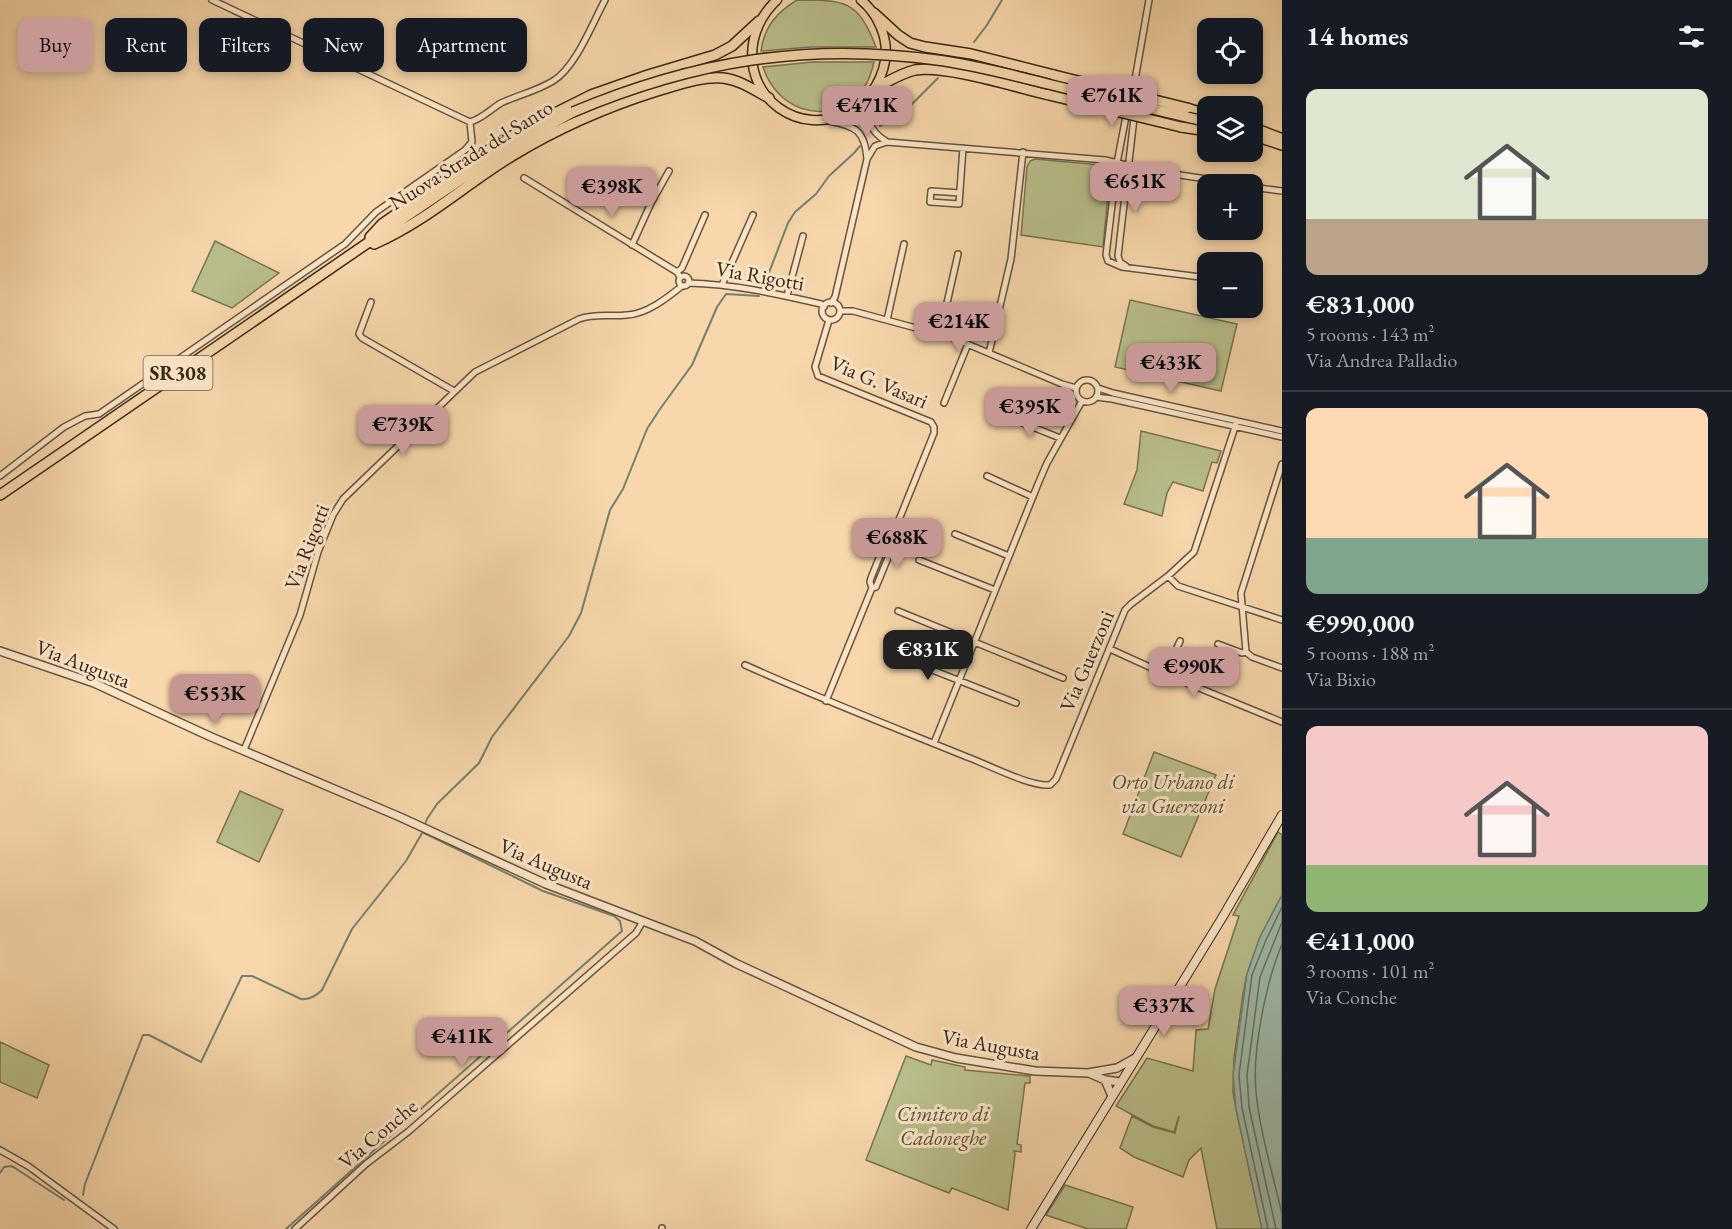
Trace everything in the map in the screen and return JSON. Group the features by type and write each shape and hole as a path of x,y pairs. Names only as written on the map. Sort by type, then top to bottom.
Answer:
{"highway":[{"path":"874,14 910,43 971,54 1197,112"},
{"path":"356,252 382,224 499,143 591,95 716,55 732,46 759,21"},
{"name":"Nuova Strada del Santo","path":"0,495 508,148 573,112 649,83 717,65 756,58 792,55 877,54 938,60 1001,72 1197,119"},
{"path":"874,91 905,73 929,69 947,71 1197,129"},
{"path":"356,252 386,239 418,220 511,156 604,109 705,78 726,78 740,82 769,98"},
{"path":"1263,132 1281,141"},
{"path":"1263,137 1281,141"},
{"path":"1263,140 1281,141"}],"main road":[{"path":"777,0 759,21 753,36 752,53 756,77 769,98 779,108 795,116 825,120 839,117 850,111 874,91 883,73 886,58 881,27 874,14 861,0"},
{"path":"1031,1229 1222,918 1282,815"}],"street":[{"path":"212,0 470,122 500,104 553,81 563,73 578,51 605,0"},
{"path":"1149,0 1132,98 1125,116 1117,163 1106,255 1108,261 1115,265 1197,277"},
{"path":"874,91 868,116 870,125 878,136 887,142"},
{"path":"1127,267 1120,262 1118,256 1134,118 1132,98"},
{"path":"825,120 856,129 866,144 867,159 835,297 831,303 824,306 823,314 829,320 837,317 840,311"},
{"path":"0,476 57,432 85,416 99,414 345,244 376,212 470,146 472,142 470,122"},
{"path":"867,159 875,146 887,142 1105,160 1197,177"},
{"path":"960,193 931,191 930,202 959,204 960,193 963,148"},
{"path":"989,353 1011,259 1023,153"},
{"path":"632,245 669,171"},
{"name":"Via Rigotti","path":"524,178 678,275 686,276 688,283"},
{"path":"1263,188 1282,191"},
{"path":"682,286 678,275 705,215"},
{"path":"722,285 753,216"},
{"path":"787,296 803,236"},
{"path":"888,320 904,244"},
{"path":"940,334 958,254"},
{"name":"Via Rigotti","path":"244,750 300,615 318,552 333,515 343,499 357,484 475,372 579,319 597,314 637,313 656,304 688,283 722,285 787,296 824,306"},
{"path":"371,302 359,334 362,338 454,391"},
{"path":"831,303 838,306 840,311"},
{"path":"840,311 852,311 940,334 1076,388"},
{"name":"Via G. Vasari","path":"826,701 872,588 876,587 880,581 893,547 892,537 934,434 931,422 819,376 815,367 829,320"},
{"path":"944,403 968,344"},
{"path":"1282,430 1236,424 1112,399 1096,398 1089,402 1078,397 1076,388 1080,382 1089,380 1102,391 1236,424 1282,437"},
{"path":"1096,398 1098,388"},
{"path":"745,664 826,701 934,743 1047,464 1082,400"},
{"path":"1008,417 1060,438"},
{"name":"Via Guerzoni","path":"934,743 1043,786 1050,785 1056,779 1125,610 1194,552 1236,424"},
{"path":"1246,652 1241,594 1282,464"},
{"path":"987,476 1033,497"},
{"path":"955,534 1009,556"},
{"path":"919,560 995,590"},
{"path":"1167,576 1178,586 1282,620"},
{"path":"898,611 1063,678"},
{"path":"1166,674 1180,641"},
{"path":"1218,644 1242,653 1246,652 1252,657 1282,668"},
{"path":"1110,649 1282,722"},
{"name":"Via Augusta","path":"0,651 94,683 546,884 695,941 735,963 916,1047 956,1058 1035,1071 1088,1073 1109,1070 1136,1058"},
{"path":"907,660 1016,703"},
{"name":"Via Conche","path":"295,1229 366,1164 408,1131 636,933 643,921"},
{"path":"1109,1070 1120,1082"},
{"name":"Via Augusta","path":"1088,1073 1106,1080 1120,1082"},
{"path":"1106,1080 1112,1096"},
{"path":"0,1150 28,1166 114,1229"}],"green space":[{"path":"797,0 838,2 848,6 856,11 863,20 876,47 811,47 761,51 768,27 783,10"},
{"path":"813,62 874,62 868,80 857,96 844,105 830,110 816,111 789,102 778,93 763,67"},
{"path":"1035,159 1106,166 1110,173 1103,247 1021,235 1027,167 1030,161"},
{"path":"215,241 279,273 232,308 192,291"},
{"path":"1130,300 1197,315 1197,318 1210,318 1237,324 1221,391 1115,367"},
{"path":"1141,431 1221,451 1217,463 1212,462 1203,491 1173,482 1167,493 1162,516 1124,504 1137,470"},
{"name":"Orto Urbano di via Guerzoni","path":"1154,752 1216,775 1181,857 1123,834"},
{"path":"240,791 283,810 259,862 217,842"},
{"path":"1278,832 1282,835 1282,895 1260,937 1247,974 1234,1058 1233,1092 1262,1229 1217,1229 1201,1148 1189,1160 1183,1177 1134,1157 1120,1148 1132,1116 1153,1127 1175,1133 1179,1116 1174,1132 1153,1126 1116,1106 1147,1058 1193,1071 1196,1030 1208,1029 1215,989 1239,916 1233,915"},
{"path":"0,1042 49,1065 37,1098 0,1082"},
{"name":"Cimitero di Cadoneghe","path":"906,1056 931,1065 932,1060 965,1067 965,1070 1030,1076 1030,1083 1025,1083 1017,1144 1021,1145 1021,1152 1014,1151 1008,1210 952,1188 949,1193 866,1160"},
{"path":"1065,1185 1133,1207 1126,1229 1088,1229 1046,1215"}],"water":[{"path":"1282,895 1282,1229 1262,1229 1236,1109 1233,1075 1247,974 1260,937"}],"waterway":[{"path":"974,42 1002,0"},
{"path":"880,126 901,115 938,78"},
{"path":"765,283 788,223 795,212 816,194 829,176 860,146"},
{"path":"406,1122 622,931 620,921 614,916 543,891 422,832 437,804 479,763 492,737 569,636 581,613 610,510 623,489 647,429 692,365 717,307 726,294 759,296"},
{"path":"83,1195 85,1184 143,1035 149,1035 201,1062 242,976 252,976 301,999 318,994 352,929 406,861 422,833"},
{"path":"286,1229 398,1129"},
{"path":"0,1173 4,1167 11,1166 64,1200"}]}
